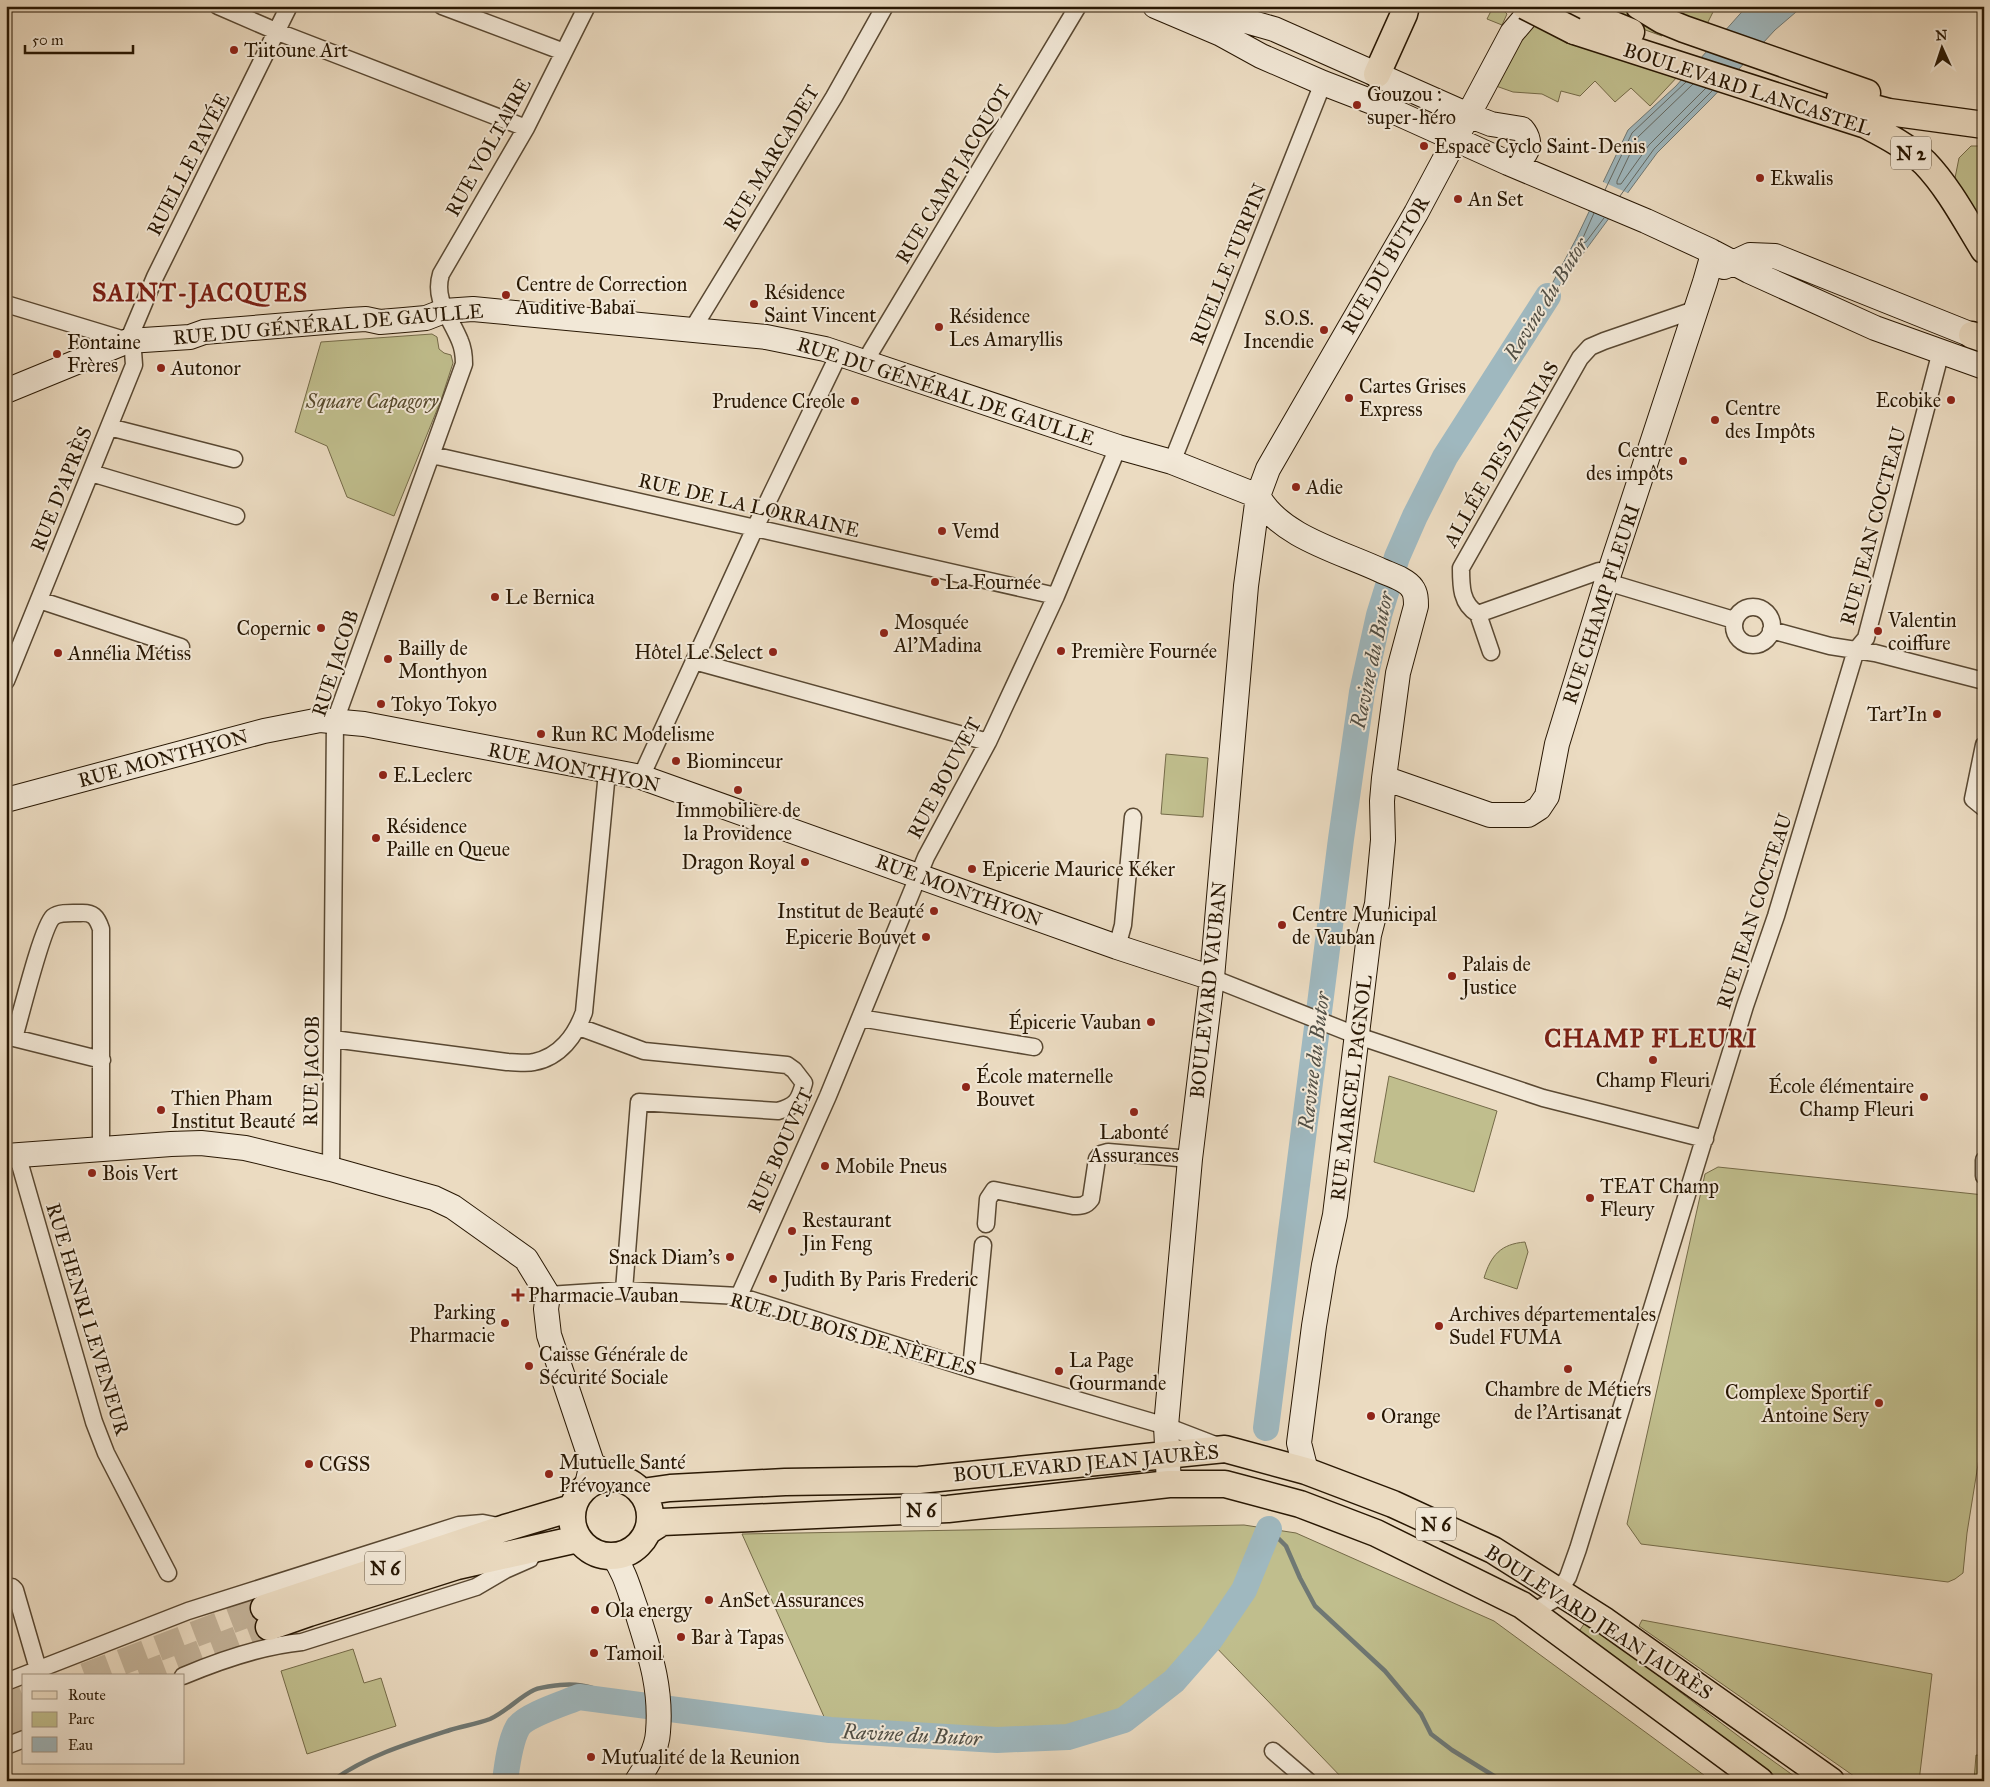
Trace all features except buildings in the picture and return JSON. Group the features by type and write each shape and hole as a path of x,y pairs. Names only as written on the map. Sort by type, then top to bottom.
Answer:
{"main road":[{"path":"1156,6 1221,34 1262,56 1323,83 1375,103 1508,163 1646,221 1875,328 1984,367"},
{"path":"1204,6 1274,30 1491,124 1522,129 1527,135 1527,149 1524,156 1518,161 1508,163"},
{"path":"1378,74 1406,6"},
{"name":"BOULEVARD LANCASTEL","path":"1525,6 1675,37"},
{"name":"RUE DU BUTOR","path":"1258,496 1268,469 1416,213 1512,33 1535,6"},
{"path":"1640,6 1662,20 1675,37 1808,90 1876,96 1984,124"},
{"name":"BOULEVARD LANCASTEL","path":"1574,17 1681,67 1808,90 1898,142 1925,163 1945,188 1984,250"},
{"name":"RUE CHAMP FLEURI","path":"1383,790 1421,792 1490,815 1528,815 1539,808 1547,796 1557,744 1608,578 1706,282 1711,261 1711,251"},
{"path":"1706,282 1720,269 1750,255 1775,256 1978,337"},
{"name":"RUE DU GÉNÉRAL DE GAULLE","path":"6,392 128,341 190,337 204,332 339,321 366,319 380,322 426,318 444,311 483,309 788,340 895,371 1118,447 1172,462 1258,496 1264,508 1305,538 1366,563 1412,586"},
{"name":"BOULEVARD VAUBAN","path":"1169,1484 1166,1426 1190,1159 1212,978 1246,586 1258,496"},
{"name":"RUE DU GÉNÉRAL DE GAULLE","path":"1251,552 1262,543 1274,538 1305,538"},
{"name":"RUE MARCEL PAGNOL","path":"1306,1471 1299,1443 1314,1326 1324,1265 1335,1215 1352,1034 1369,935 1377,904 1383,840 1383,790 1398,673 1416,606 1416,596 1412,586"},
{"name":"RUE MONTHYON","path":"6,800 264,731 320,720 364,724 641,777 1117,947 1212,978"},
{"path":"11,1155 171,1144 230,1145 331,1169 434,1198 453,1207 526,1259 548,1295 546,1308 549,1335 590,1474 598,1479 620,1478 633,1484 642,1492 650,1509 648,1531"},
{"name":"BOULEVARD JEAN JAURÈS","path":"642,1492 670,1488 785,1482 919,1480 1225,1449 1306,1471 1393,1504 1492,1550 1605,1621 1831,1781"},
{"path":"1225,1484 1235,1479 1246,1478 1292,1487 1300,1485 1304,1480 1306,1471"},
{"path":"590,1474 576,1496 572,1508 572,1527 578,1539 585,1547 598,1554 621,1559 654,1664 657,1680 658,1733 654,1748 637,1781"},
{"name":"BOULEVARD JEAN JAURÈS","path":"621,1559 642,1541 648,1531 662,1522 948,1509 1169,1484 1225,1484 1291,1502 1376,1533 1533,1612 1760,1781"},
{"name":"N 6","path":"572,1508 505,1528 266,1618 456,1566 578,1539"}],"street":[{"path":"218,6 278,32 526,128"},
{"name":"RUELLE PAVÉE","path":"128,341 155,277 278,32 289,6"},
{"path":"442,6 564,52"},
{"name":"RUE VOLTAIRE","path":"444,311 439,298 438,282 441,274 526,128 587,6"},
{"name":"RUE MARCADET","path":"692,330 834,97 885,6"},
{"name":"RUE CAMP JACQUOT","path":"864,363 1078,6"},
{"path":"1375,103 1378,74"},
{"name":"RUELLE TURPIN","path":"1172,462 1323,83"},
{"path":"6,304 128,341"},
{"name":"ALLÉE DES ZINNIAS","path":"1491,652 1478,614 1470,609 1465,600 1461,584 1461,568 1580,358 1590,347 1604,341 1697,309"},
{"name":"RUE JACOB","path":"331,1169 335,720 464,364 461,342 444,311"},
{"name":"RUE D'APRÈS","path":"6,681 134,365 133,351 128,341"},
{"name":"RUE JEAN COCTEAU","path":"1533,1612 1552,1600 1568,1577 1578,1549 1745,1006 1776,916 1856,650 1866,638 1941,351"},
{"path":"641,777 755,528 839,354"},
{"path":"109,428 234,459"},
{"name":"RUE BOUVET","path":"739,1296 860,1018 926,857 988,742 1056,596 1118,447"},
{"name":"RUE DE LA LORRAINE","path":"432,455 1056,596"},
{"path":"91,473 236,516"},
{"path":"1478,614 1599,571 1608,578 1734,620"},
{"path":"39,600 181,647"},
{"path":"1751,606 1759,607 1767,612 1771,620 1772,630 1763,642 1756,645 1749,644 1741,641 1736,636 1733,628 1734,620 1744,608 1751,606"},
{"path":"1772,630 1830,646 1856,650 1984,681"},
{"path":"694,661 988,742"},
{"path":"1984,745 1973,799 1984,808"},
{"path":"333,1039 507,1062 534,1062 552,1055 566,1044 579,1027 584,1012 607,772"},
{"path":"1117,947 1123,925 1133,816"},
{"path":"101,1148 102,1060 101,929 98,918 89,912 60,914 53,917 44,937 10,1037 102,1060"},
{"path":"1212,978 1352,1034 1543,1098 1705,1139"},
{"path":"860,1018 1034,1047"},
{"path":"579,1027 644,1051 787,1065 794,1070 804,1083 800,1098 790,1108 778,1111 639,1102 624,1290"},
{"path":"986,1224 988,1199 994,1190 1073,1206 1088,1204 1091,1199 1097,1159 1101,1154 1108,1152 1190,1159"},
{"name":"RUE HENRI LEVENEUR","path":"11,1155 94,1422 106,1452 168,1573"},
{"path":"1984,1160 1984,1176"},
{"path":"971,1369 984,1245"},
{"name":"RUE DU BOIS DE NÈFLES","path":"548,1295 624,1290 739,1296 971,1369 1166,1426 1225,1449"},
{"path":"26,1674 188,1612 459,1524 483,1523 505,1528"},
{"path":"185,1675 209,1665 278,1644 302,1642 476,1587 505,1570 578,1539"},
{"path":"6,1588 12,1586 15,1590 38,1669"},
{"path":"6,1682 22,1676"},
{"path":"6,1746 22,1740"},
{"path":"1273,1751 1308,1781"}],"green space":[{"path":"1480,6 1499,6 1507,14 1502,25 1487,19 1491,11"},
{"path":"1579,6 1626,6 1664,29 1662,36"},
{"path":"1654,6 1716,6 1704,30"},
{"path":"1533,21 1679,75 1650,106 1631,88 1615,102 1595,81 1580,96 1561,91 1558,102 1542,94 1513,92 1496,86 1498,74"},
{"path":"1971,146 1984,146 1984,232 1954,183 1959,158"},
{"name":"Square Capagory","path":"432,334 437,337 439,349 451,355 453,363 441,400 394,516 347,497 327,446 295,432 321,342"},
{"path":"1166,754 1208,758 1203,817 1161,814"},
{"path":"1389,1076 1497,1111 1474,1192 1374,1162"},
{"path":"1718,1167 1984,1195 1984,1427 1967,1533 1963,1573 1955,1579 1948,1582 1641,1544 1627,1524 1705,1174"},
{"path":"1525,1242 1528,1252 1517,1289 1484,1278 1490,1263 1498,1252 1509,1245"},
{"path":"1244,1525 1296,1533 1494,1621 1712,1781 1345,1781 1210,1641 1174,1681 1124,1720 1068,1737 997,1740 830,1730 742,1534"},
{"path":"1642,1620 1932,1674 1919,1781 1861,1781 1639,1626"},
{"path":"1586,1621 1801,1781 1782,1781 1578,1633"},
{"path":"353,1649 364,1683 381,1678 396,1726 307,1754 281,1671"},
{"path":"1976,1755 1984,1756 1984,1781 1974,1781"}],"water":[{"path":"1747,6 1803,6 1775,30 1712,98 1657,153 1529,327 1576,239 1628,130 1676,86"}],"pier":[{"path":"1601,181 1630,194 1615,215 1590,204"}],"waterway":[{"name":"Ravine du Butor","path":"1266,1428 1341,839 1362,692 1379,615 1397,557 1415,516 1445,457 1548,296"},
{"path":"1269,1529 1286,1546 1315,1606 1385,1671 1421,1714 1431,1734 1452,1750 1502,1781"},
{"name":"Ravine du Butor","path":"505,1781 511,1746 518,1727 537,1714 579,1697 830,1730 997,1740 1068,1737 1124,1720 1174,1681 1210,1640 1244,1590 1269,1529"},
{"path":"332,1781 359,1764 388,1751 490,1719 528,1693 540,1688 569,1684 586,1686 602,1691 625,1703"}],"tunnel":[{"path":"90,1674 264,1608"},
{"path":"145,1674 269,1627"},
{"path":"6,1706 22,1700"},
{"path":"6,1726 22,1720"}],"place":[{"name":"Tiitoune Art","path":"234,50"},
{"name":"Gouzou : super-héro","path":"1357,105"},
{"name":"Espace Cyclo Saint-Denis","path":"1424,146"},
{"name":"Ekwalis","path":"1760,178"},
{"name":"An Set","path":"1458,199"},
{"name":"Centre de Correction Auditive Babaï","path":"506,295"},
{"name":"Résidence Saint Vincent","path":"754,304"},
{"name":"Résidence Les Amaryllis","path":"939,327"},
{"name":"S.O.S. Incendie","path":"1324,330"},
{"name":"Fontaine Frères","path":"57,354"},
{"name":"Autonor","path":"161,368"},
{"name":"Cartes Grises Express","path":"1349,398"},
{"name":"Ecobike","path":"1951,400"},
{"name":"Prudence Creole","path":"855,401"},
{"name":"Centre des Impôts","path":"1715,420"},
{"name":"Centre des impôts","path":"1683,461"},
{"name":"Adie","path":"1296,487"},
{"name":"Vemd","path":"942,531"},
{"name":"La Fournée","path":"935,582"},
{"name":"Le Bernica","path":"495,597"},
{"name":"Copernic","path":"321,628"},
{"name":"Valentin coiffure","path":"1878,631"},
{"name":"Mosquée Al'Madina","path":"884,633"},
{"name":"Première Fournée","path":"1061,651"},
{"name":"Hôtel Le Select","path":"773,652"},
{"name":"Annélia Métiss","path":"58,653"},
{"name":"Bailly de Monthyon","path":"388,659"},
{"name":"Tokyo Tokyo","path":"381,704"},
{"name":"Tart'In","path":"1937,714"},
{"name":"Run RC Modelisme","path":"541,734"},
{"name":"Biominceur","path":"676,761"},
{"name":"E.Leclerc","path":"383,775"},
{"name":"Immobiliere de la Providence","path":"738,790"},
{"name":"Résidence Paille en Queue","path":"376,838"},
{"name":"Dragon Royal","path":"805,862"},
{"name":"Epicerie Maurice Kéker","path":"972,869"},
{"name":"Institut de Beauté","path":"934,911"},
{"name":"Centre Municipal de Vauban","path":"1282,925"},
{"name":"Epicerie Bouvet","path":"926,937"},
{"name":"Palais de Justice","path":"1452,976"},
{"name":"Épicerie Vauban","path":"1151,1022"},
{"name":"Champ Fleuri","path":"1653,1060"},
{"name":"École maternelle Bouvet","path":"966,1087"},
{"name":"École élémentaire Champ Fleuri","path":"1924,1097"},
{"name":"Thien Pham Institut Beauté","path":"161,1110"},
{"name":"Labonté Assurances","path":"1134,1112"},
{"name":"Mobile Pneus","path":"825,1166"},
{"name":"Bois Vert","path":"92,1173"},
{"name":"TEAT Champ Fleury","path":"1590,1198"},
{"name":"Restaurant Jin Feng","path":"792,1231"},
{"name":"Snack Diam's","path":"730,1257"},
{"name":"Judith By Paris Frederic","path":"773,1279"},
{"name":"Pharmacie Vauban","path":"518,1295"},
{"name":"Parking Pharmacie","path":"505,1323"},
{"name":"Archives départementales Sudel FUMA","path":"1439,1326"},
{"name":"Caisse Générale de Sécurité Sociale","path":"529,1366"},
{"name":"Chambre de Métiers de l'Artisanat","path":"1568,1369"},
{"name":"La Page Gourmande","path":"1059,1371"},
{"name":"Complexe Sportif Antoine Sery","path":"1879,1403"},
{"name":"Orange","path":"1371,1416"},
{"name":"CGSS","path":"309,1464"},
{"name":"Mutuelle Santé Prévoyance","path":"549,1474"},
{"name":"AnSet Assurances","path":"709,1600"},
{"name":"Ola energy","path":"595,1610"},
{"name":"Bar à Tapas","path":"681,1637"},
{"name":"Tamoil","path":"594,1653"},
{"name":"Mutualité de la Reunion","path":"591,1757"}],"district":[{"name":"SAINT-JACQUES","path":"200,292"},
{"name":"CHAMP FLEURI","path":"1651,1038"}]}
